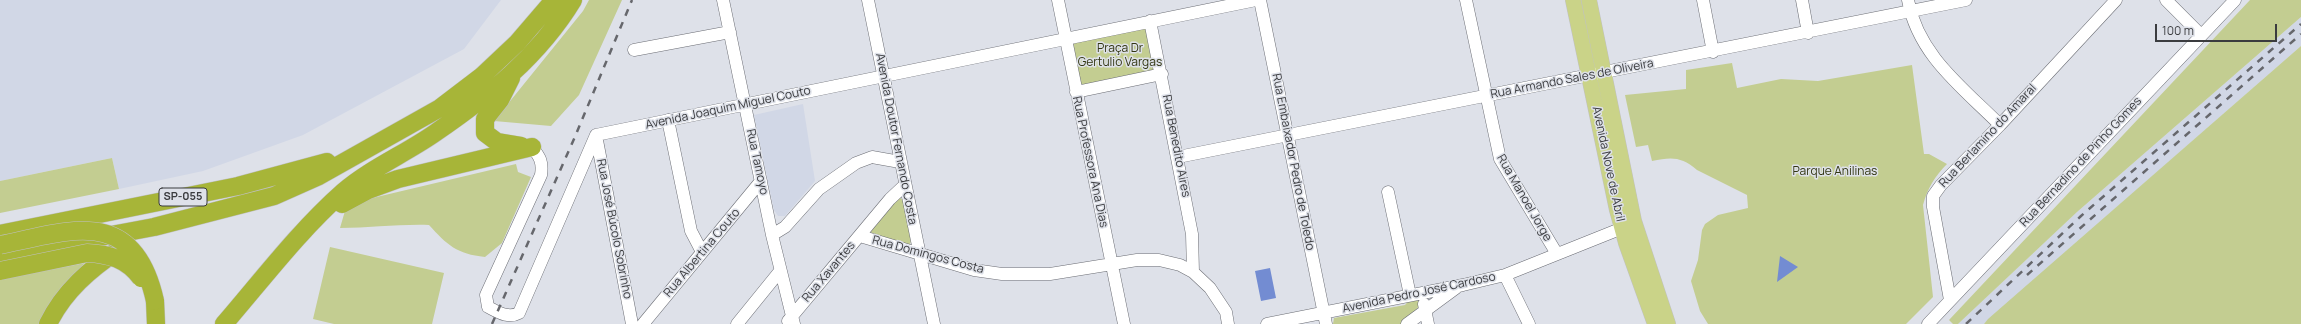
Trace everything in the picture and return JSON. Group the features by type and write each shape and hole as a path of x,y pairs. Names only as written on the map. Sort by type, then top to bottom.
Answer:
{"highway":[{"name":"SP-055","path":"0,256 154,227 274,196 319,176 364,150 391,137 440,108 482,76 517,43 554,0"},
{"path":"224,324 310,225 343,192 359,180 434,134 512,75 557,26 573,0"},
{"path":"512,75 500,100 486,119 485,133 497,142 532,147"},
{"path":"310,225 344,202 368,190 398,179 532,147"},
{"name":"SP-055","path":"0,234 238,186 292,173 364,150"},
{"path":"48,324 57,307 84,275 154,227"},
{"path":"0,245 79,230 109,234 123,241 141,262 150,278 155,301 156,324"},
{"path":"0,271 86,253 107,254 123,260 134,268 155,301"}],"main road":[{"name":"Avenida Nove de Abril","path":"1573,0 1596,74 1650,322"},
{"name":"Avenida Nove de Abril","path":"1588,0 1596,74"},
{"name":"Avenida Nove de Abril","path":"1628,225 1668,324"}],"street":[{"name":"Rua Tamoyo","path":"723,0 790,321"},
{"name":"Avenida Doutor Fernando Costa","path":"868,0 934,324"},
{"name":"Rua Professora Ana Dias","path":"1058,0 1124,324"},
{"name":"Avenida Joaquim Miguel Couto","path":"596,135 1256,0"},
{"name":"Rua Embaixador Pedro de Toledo","path":"1260,0 1325,318"},
{"name":"Rua Manoel Jorge","path":"1466,0 1500,159 1557,254"},
{"path":"1703,0 1713,52"},
{"path":"1802,0 1808,33"},
{"path":"1908,0 1911,13 1928,52 2000,125"},
{"name":"Rua Armando Sales de Oliveira","path":"1178,157 1911,13 1966,0"},
{"name":"Rua Berlamino do Amaral","path":"1950,300 1933,207 1933,196 1941,185 2000,125 2116,0"},
{"path":"2166,0 2201,35"},
{"name":"Rua Bernadino de Pinho Gomes","path":"1928,324 2235,0"},
{"name":"Rua Benedito Aires","path":"1150,21 1162,74 1192,234 1193,272"},
{"path":"634,50 730,32"},
{"path":"1076,92 1162,74"},
{"path":"668,120 691,231 702,252"},
{"path":"532,147 540,156 543,164 541,174 486,295 488,307 513,316 519,313 596,135"},
{"name":"Rua José Búcolo Sobrinho","path":"596,135 632,324"},
{"path":"772,235 785,227 819,189 856,163 872,157 900,162"},
{"name":"Rua Albertina Couto","path":"643,324 760,181"},
{"name":"Rua Xavantes","path":"790,321 890,199 905,186"},
{"path":"1388,192 1410,295"},
{"name":"Avenida Pedro José Cardoso","path":"1267,324 1325,318 1410,295 1505,275 1628,225"},
{"name":"Rua Domingos Costa","path":"860,236 974,270 1021,275 1050,274 1137,260 1159,260 1180,265 1193,272 1218,300 1226,312 1228,324"},
{"path":"737,324 780,271"},
{"path":"1505,275 1529,324"},
{"path":"1407,324 1449,292 1463,285"},
{"path":"1422,293 1428,324"}],"shaded area":[{"path":"0,0 501,0 464,49 303,135 203,171 119,189 112,158 0,181"},
{"path":"2301,17 2301,46 1984,324 1958,324 2077,212"},
{"path":"803,104 815,181 785,216 778,216 774,210 754,115"}],"green space":[{"path":"589,0 622,0 579,95 551,126 494,121 583,11"},
{"path":"2250,0 2301,0 2301,17 2077,212 1958,324 1953,324 1949,320"},
{"name":"Praça Dr Gertulio Vargas","path":"1147,27 1156,72 1080,88 1071,44"},
{"path":"2301,46 2301,324 1984,324 1988,319"},
{"name":"Parque Anilinas","path":"1732,63 1737,88 1781,79 1818,81 1912,65 1924,154 1929,154 1947,164 1932,183 1923,205 1933,297 1906,324 1708,324 1700,311 1691,281 1698,260 1702,230 1705,224 1718,215 1748,208 1747,195 1697,170 1681,160 1670,158 1652,161 1648,145 1636,147 1625,95 1686,89 1686,70"},
{"path":"112,158 119,189 0,213 0,181"},
{"path":"516,164 518,172 531,177 502,243 485,257 467,254 453,247 441,238 429,225 340,228 347,204"},
{"path":"899,197 903,200 911,239 910,245 872,235 871,231"},
{"path":"330,247 444,273 432,324 334,324 313,319"},
{"path":"85,263 62,286 43,324 0,324 0,279"},
{"path":"1410,299 1417,299 1420,305 1404,324 1333,324 1334,318 1405,305"}],"water":[{"path":"1780,256 1798,267 1777,282"},
{"path":"1270,268 1276,298 1261,301 1255,271"}],"railway":[{"path":"492,324 574,139 632,0"},
{"path":"1966,324 2081,216 2301,24"},
{"path":"2027,275 2301,34"}]}
